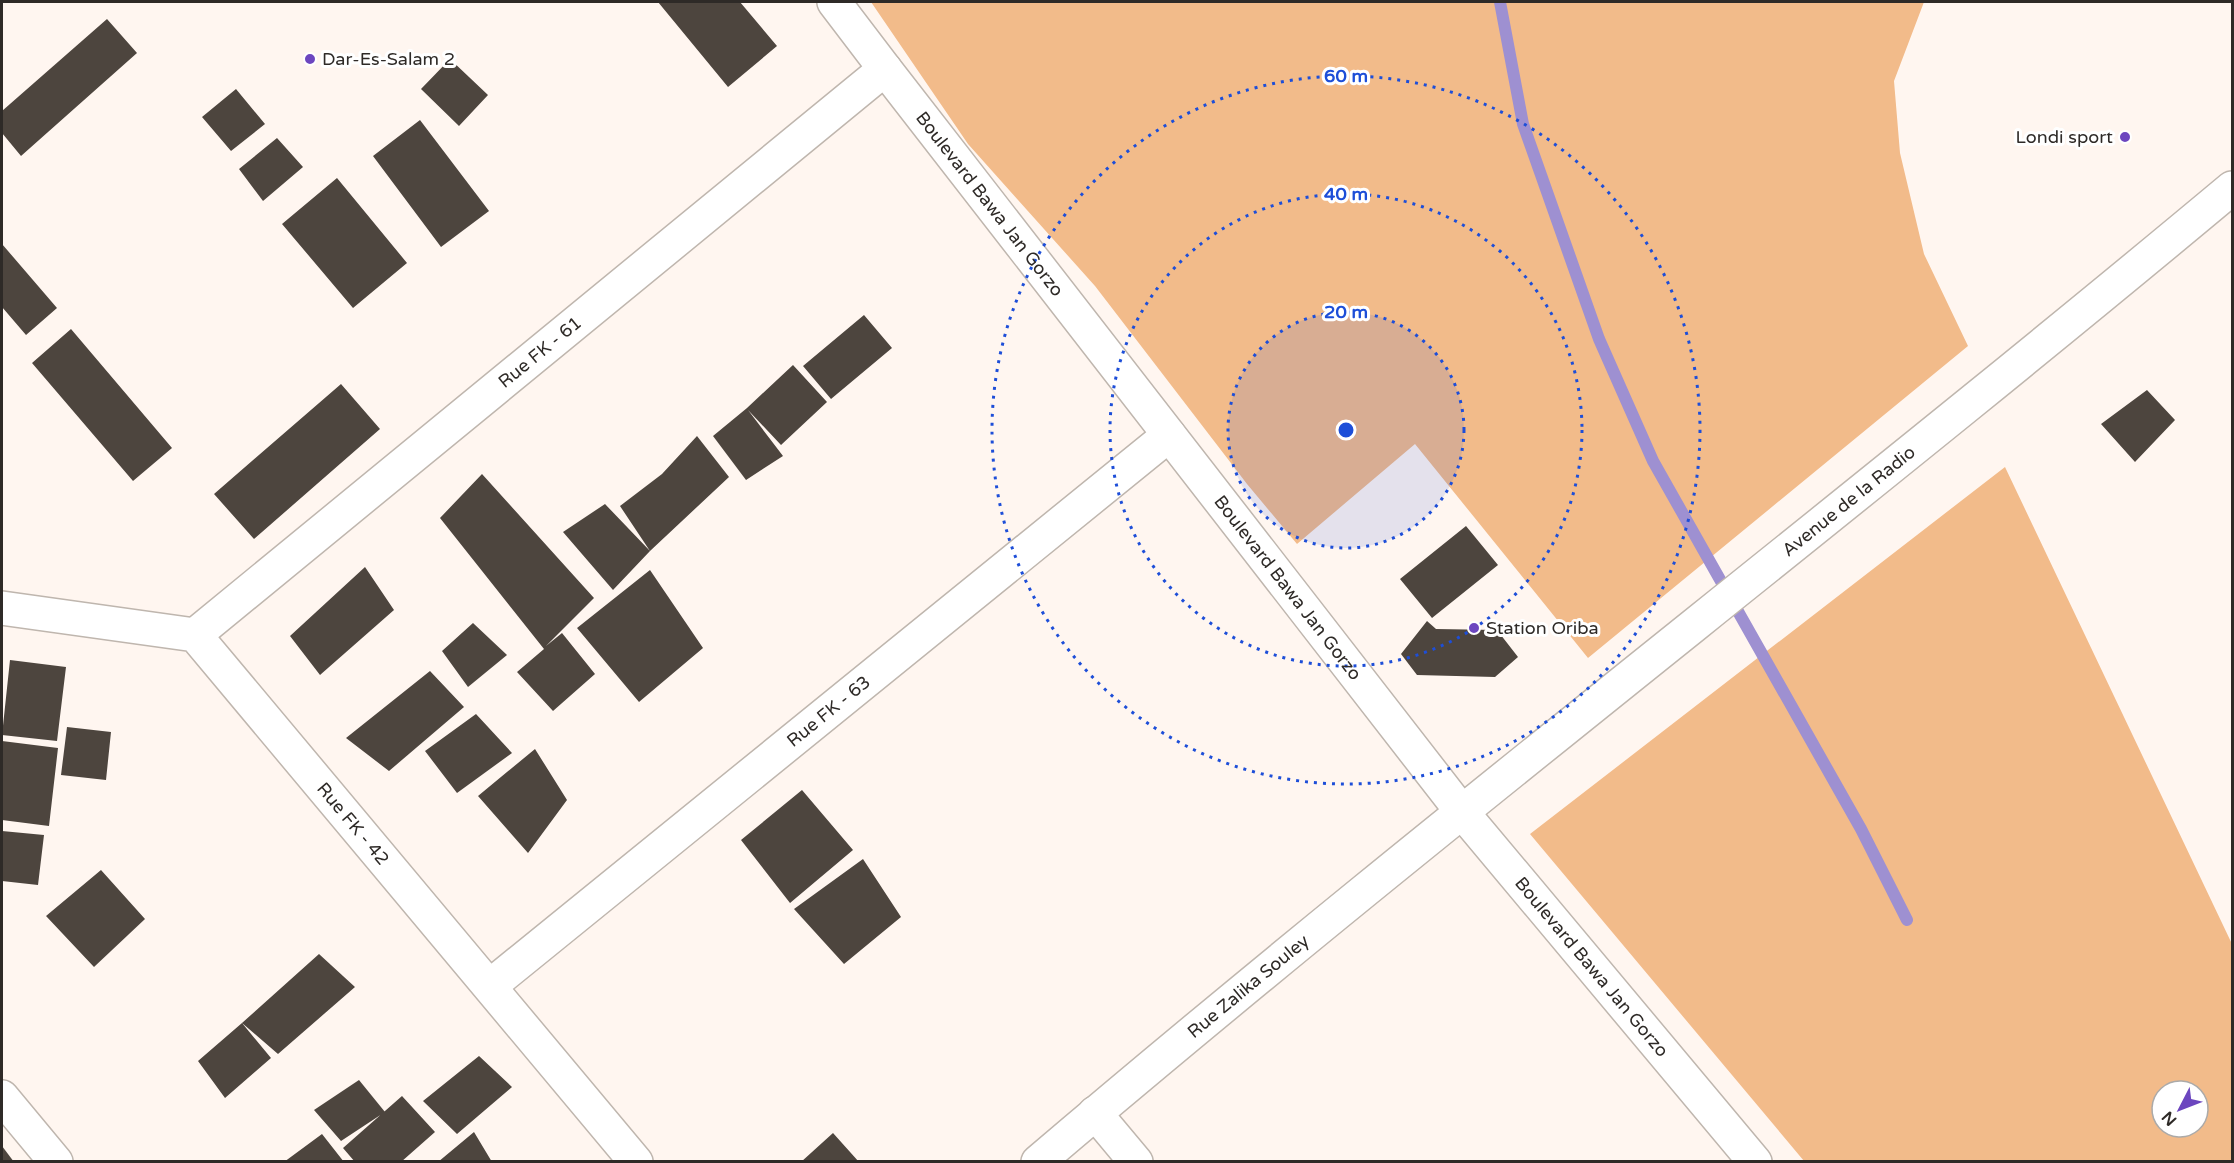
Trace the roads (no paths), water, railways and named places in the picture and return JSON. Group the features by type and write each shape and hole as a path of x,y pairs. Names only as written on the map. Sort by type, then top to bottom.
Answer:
{"street":[{"name":"Boulevard Bawa Jan Gorzo","path":"834,2 1462,812 1755,1161"},
{"name":"Rue FK - 61","path":"195,635 885,69"},
{"name":"Avenue de la Radio","path":"1462,812 2042,347 2232,188"},
{"name":"Rue FK - 63","path":"490,986 1169,435"},
{"path":"2,608 195,635"},
{"name":"Rue FK - 42","path":"195,635 636,1161"},
{"name":"Rue Zalika Souley","path":"1038,1161 1462,812"},
{"path":"2,1097 56,1161"},
{"path":"1095,1113 1136,1161"}],"waterway":[{"path":"1500,2 1523,124 1599,339 1653,461 1861,829 1907,920"}],"place":[{"name":"Dar-Es-Salam 2","path":"310,59"},
{"name":"Londi sport","path":"2125,137"},
{"name":"Station Oriba","path":"1474,628"}]}
